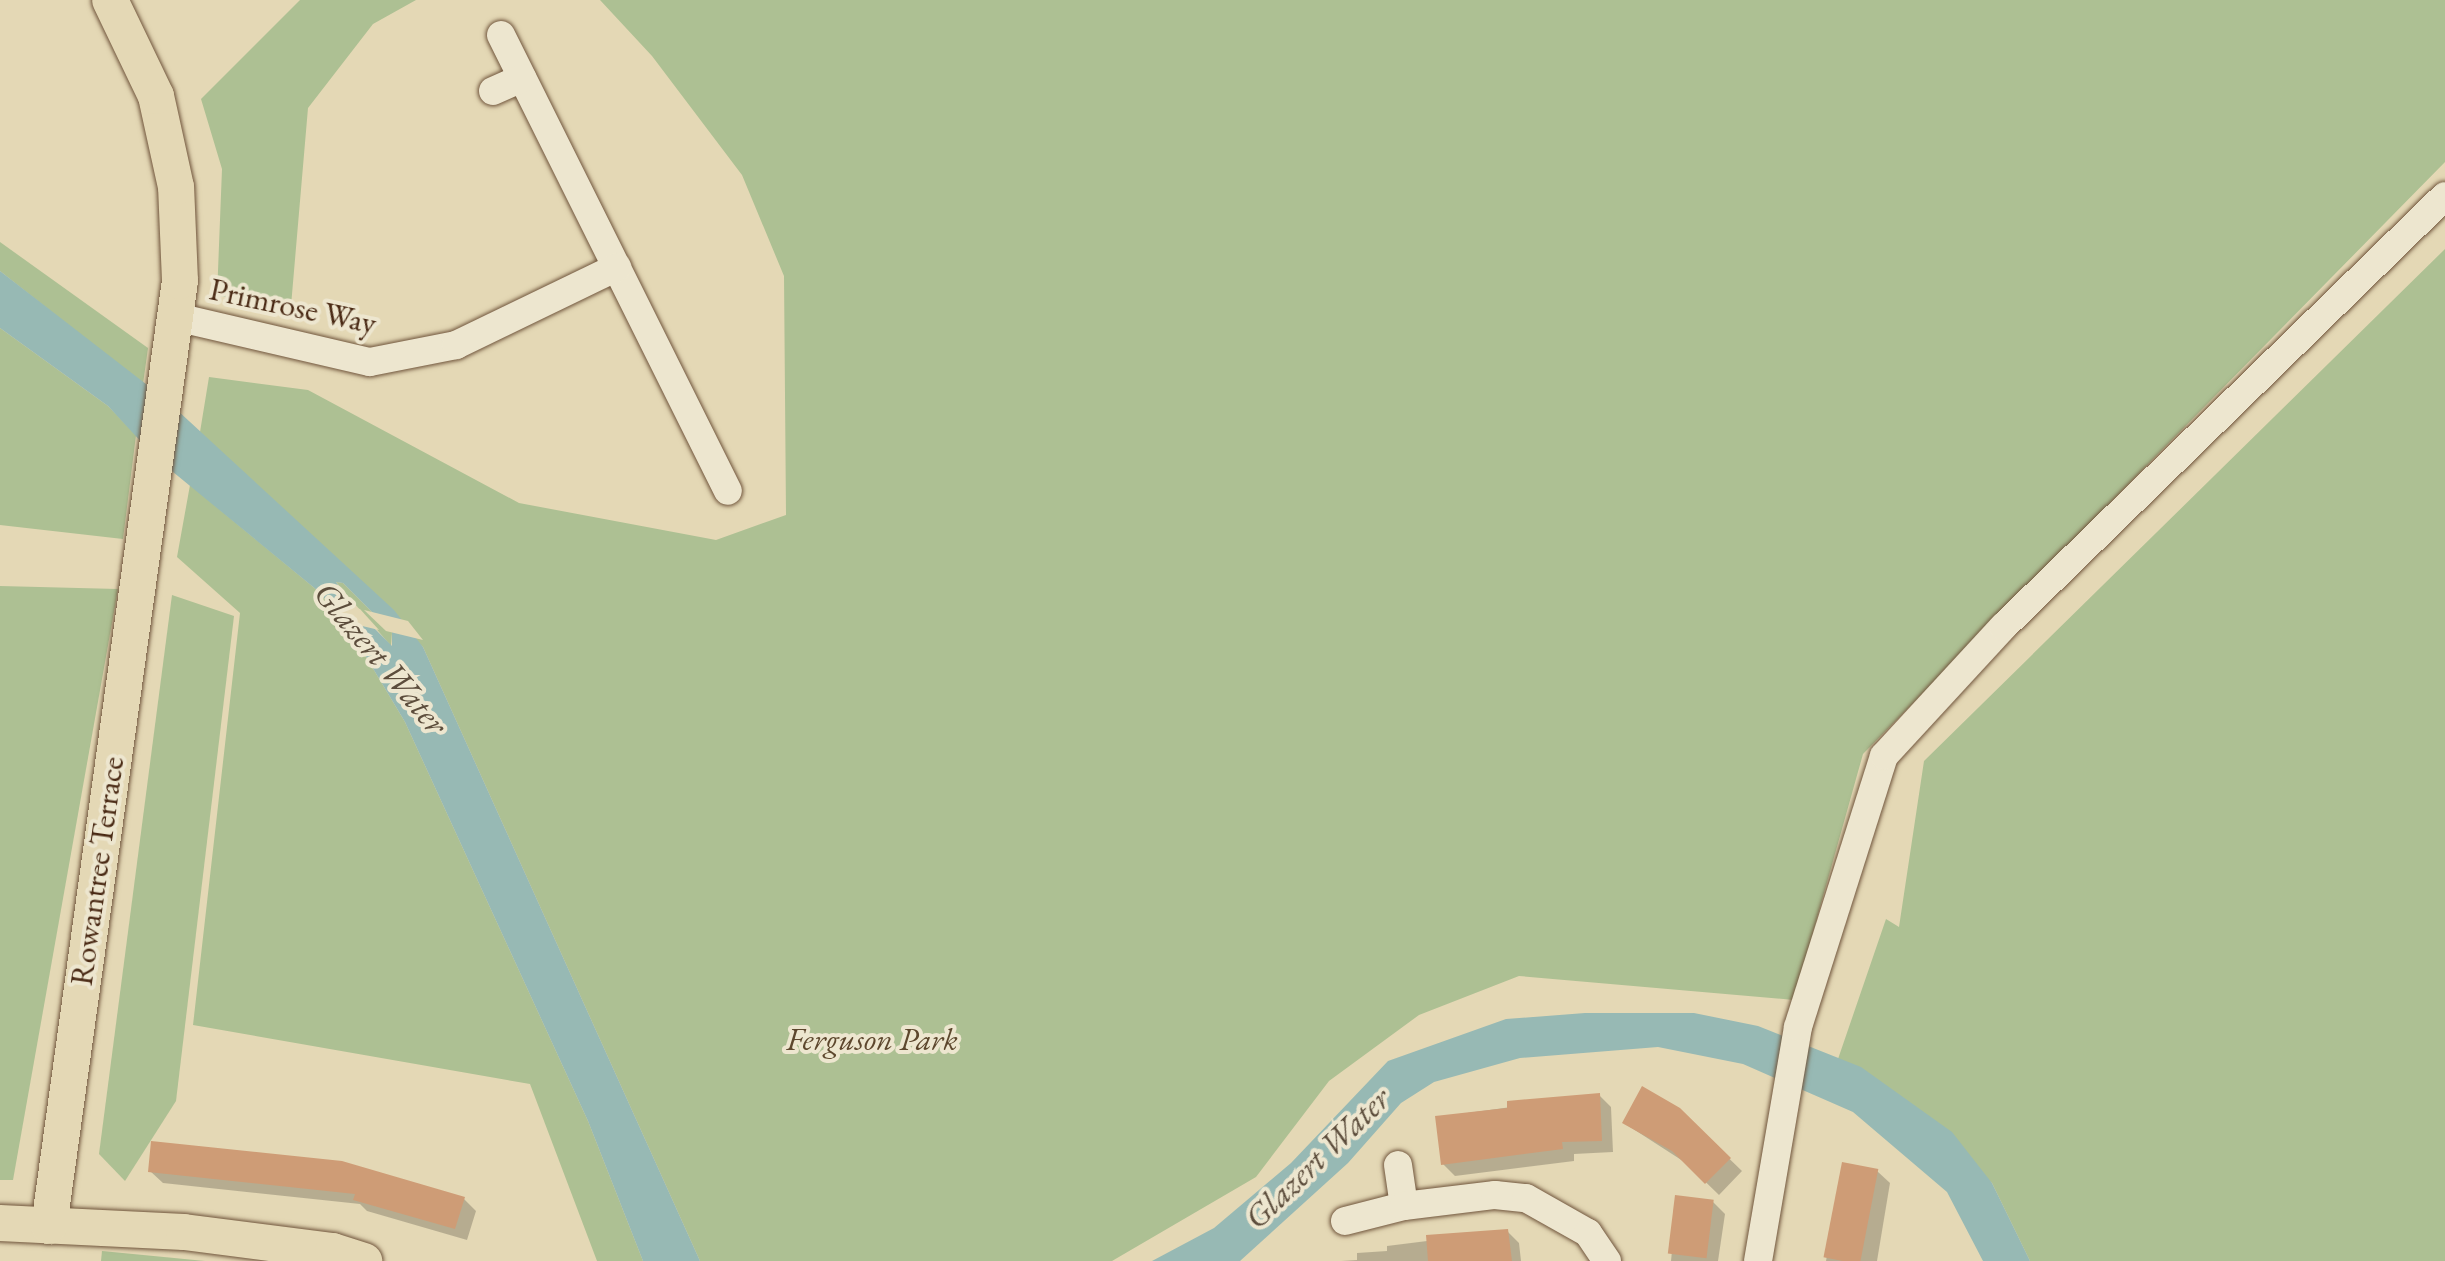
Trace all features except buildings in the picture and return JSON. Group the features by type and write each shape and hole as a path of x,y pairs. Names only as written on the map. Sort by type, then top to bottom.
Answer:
{"main road":[{"name":"Rowantree Terrace","path":"49,1226 176,317 176,187 156,96 110,0"},
{"path":"0,1223 184,1232 333,1251 364,1261"}],"street":[{"path":"501,35 617,267 717,437 728,491"},
{"path":"493,91 522,78"},
{"path":"1758,1261 1784,1086 1884,756 2003,627 2445,196"},
{"name":"Primrose Way","path":"176,317 370,362 456,345 617,267"},
{"path":"1398,1165 1404,1206"},
{"path":"1345,1221 1404,1206 1495,1195 1526,1198 1588,1233 1607,1261"}],"green space":[{"path":"300,0 416,0 373,24 308,108 291,306 217,296 222,169 201,99"},
{"name":"Ferguson Park","path":"600,0 2445,0 2445,162 1863,754 1794,1000 1519,976 1419,1015 1329,1081 1256,1177 1112,1261 700,1261 423,647 200,432 209,377 308,390 519,503 716,540 786,515 784,276 742,175 652,56"},
{"path":"0,242 148,348 143,384 0,271"},
{"path":"2445,249 2445,1261 2030,1261 1992,1183 1861,1068 1838,1059 1886,919 1899,927 1924,761"},
{"path":"0,328 108,406 136,435 123,539 0,525"},
{"path":"190,485 318,591 347,625 405,722 588,1121 643,1261 597,1261 530,1084 193,1025 240,613 177,557"},
{"path":"336,582 343,583 392,632 391,646"},
{"path":"0,586 118,589 13,1180 0,1180"},
{"path":"172,595 234,616 176,1101 125,1181 99,1154"},
{"path":"102,1251 205,1261 101,1261"}],"water":[{"name":"Glazert Water","path":"0,271 164,398 394,610 423,647 700,1261 643,1261 588,1121 405,722 347,625 318,591 156,458 108,406 0,328","holes":["336,582 343,583 392,632 392,646 352,606"]},
{"name":"Glazert Water","path":"1585,1013 1694,1013 1758,1026 1861,1067 1952,1132 1992,1183 2030,1261 1983,1261 1947,1192 1853,1112 1743,1064 1658,1047 1520,1058 1434,1082 1401,1103 1348,1163 1240,1261 1152,1261 1214,1228 1291,1163 1388,1061 1506,1019"}],"pier":[{"path":"320,600 360,609 379,630 337,620"},
{"path":"364,610 408,621 423,640 386,631"}]}
